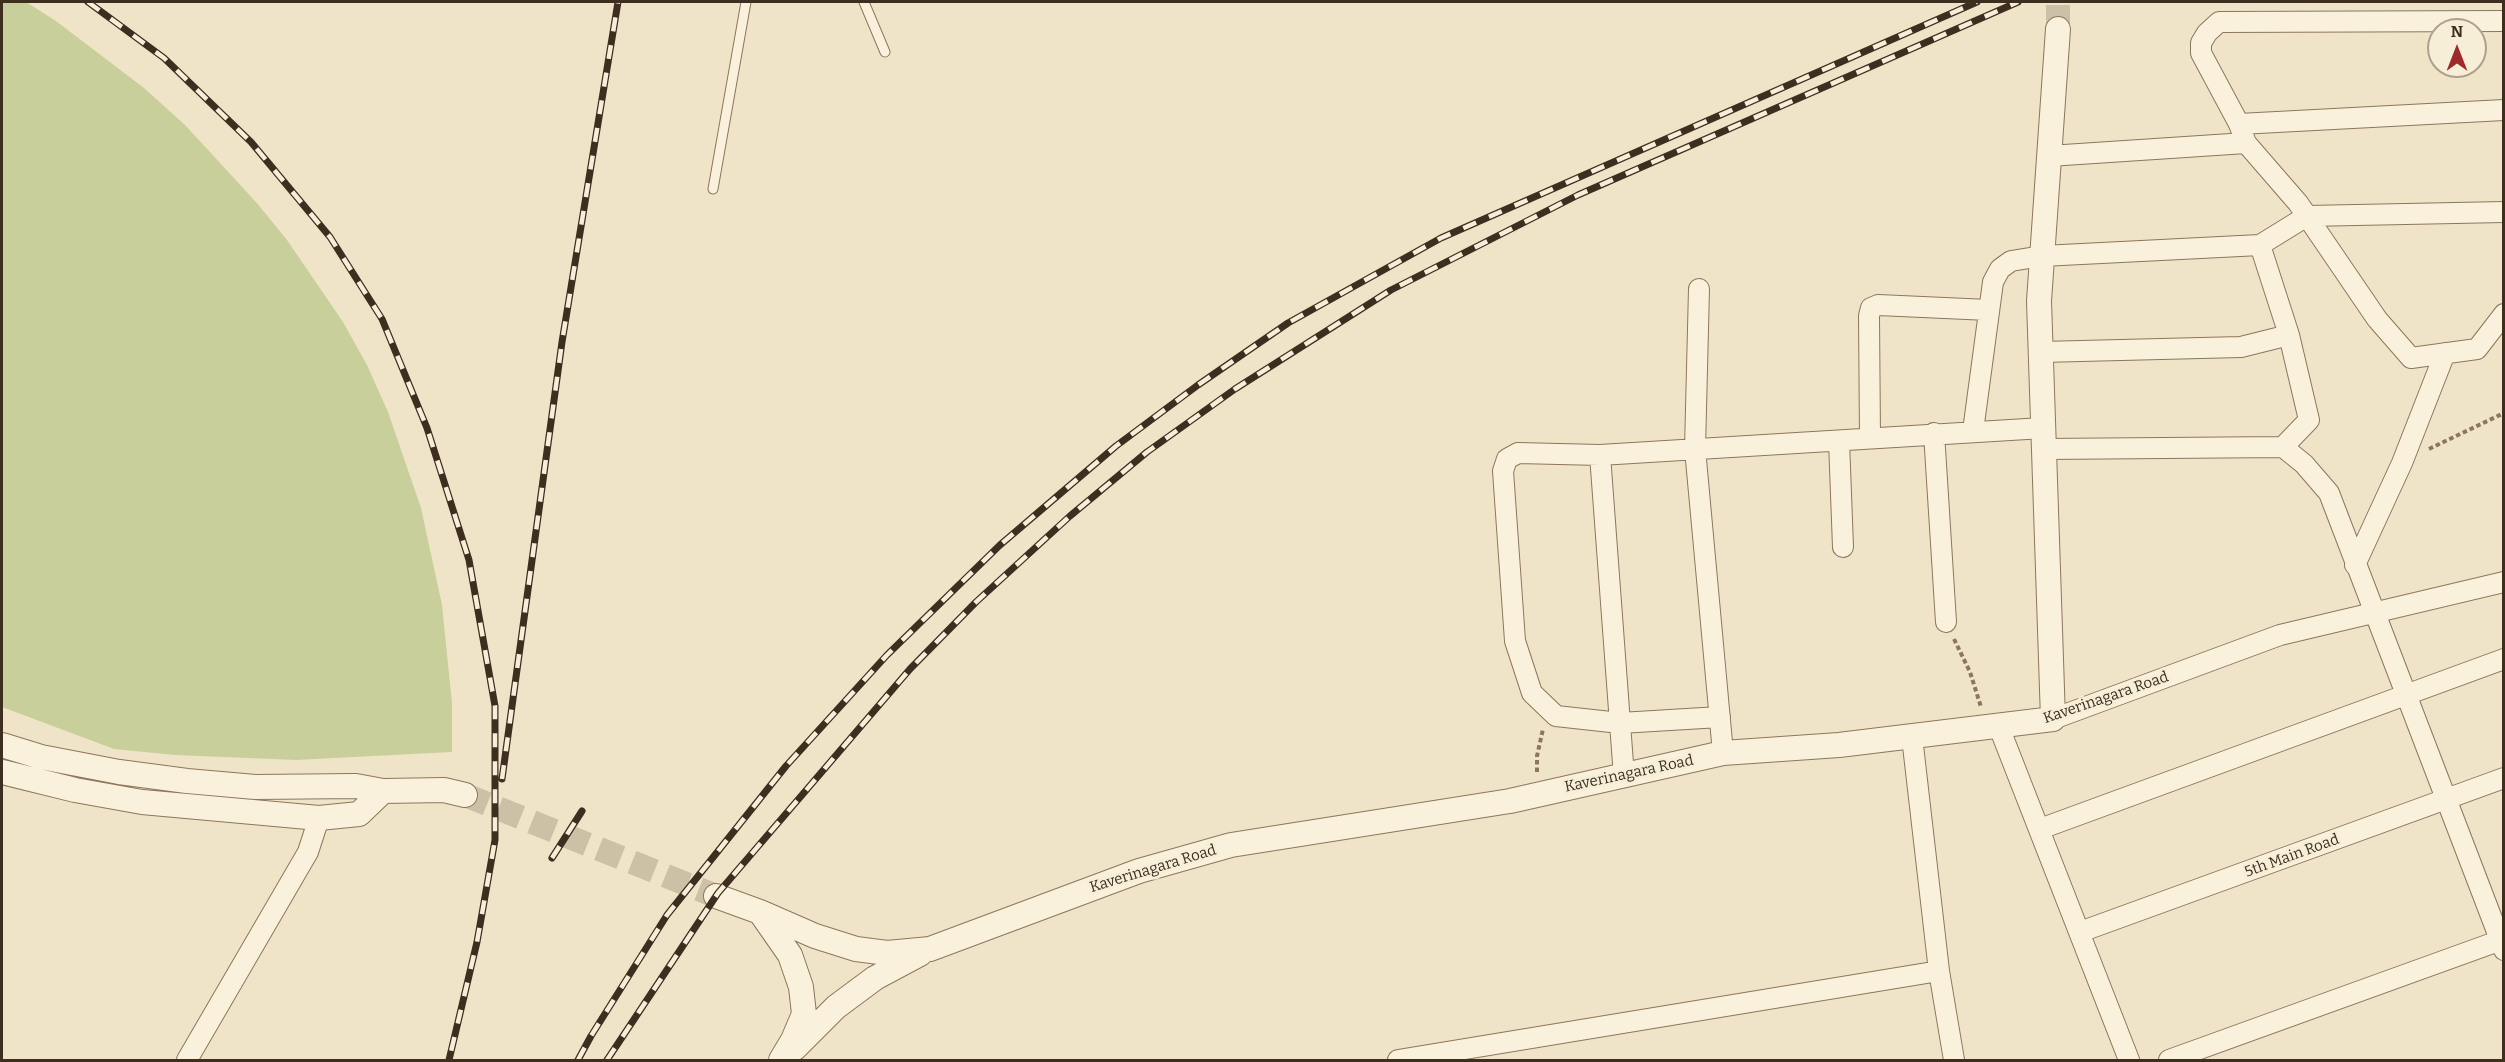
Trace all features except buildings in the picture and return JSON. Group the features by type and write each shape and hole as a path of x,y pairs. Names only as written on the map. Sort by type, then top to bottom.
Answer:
{"street":[{"path":"2504,21 2219,22 2206,33 2201,43 2201,53 2239,124 2246,143 2307,216 2377,319 2411,358 2477,349 2504,314"},
{"path":"2053,720 2039,301 2058,29"},
{"path":"2239,124 2504,110"},
{"path":"2049,156 2246,143"},
{"path":"1972,431 1993,282 2000,268 2011,261 2042,256 2260,245 2307,216 2504,212"},
{"path":"2260,245 2289,335 2309,420 2283,447"},
{"path":"1699,289 1695,448 1723,753"},
{"path":"1870,438 1869,316 1871,308 1878,305 1989,310"},
{"path":"2041,352 2241,346 2289,335"},
{"path":"2355,565 2402,463 2445,353"},
{"path":"1719,717 1620,723 1556,716 1532,693 1515,641 1503,471 1507,459 1518,453 1599,455 1972,431 2044,438 2283,447 2304,464 2329,493 2502,943 2169,1060"},
{"path":"1934,433 1946,622"},
{"path":"1839,441 1843,547"},
{"path":"1599,455 1624,777"},
{"name":"Kaverinagara Road","path":"716,896 815,936 856,949 886,953 930,949 1138,871 1231,846 1510,801 1723,753 1912,737 2053,720 2280,635 2504,582"},
{"path":"2040,829 2504,659"},
{"path":"1992,728 2040,829 2129,1060"},
{"path":"1912,737 1939,971 1954,1060"},
{"path":"2,745 41,757 119,772 187,781 255,787 356,786 383,791 444,790 465,795"},
{"path":"2,772 75,790 142,802 319,818 359,814 383,791"},
{"name":"5th Main Road","path":"2080,932 2504,778"},
{"path":"187,1060 308,852 319,818"},
{"path":"760,912 790,955 801,987 804,1014 782,1060"},
{"path":"782,1060 836,1006 875,978 930,949"},
{"path":"1398,1060 1939,971"}],"lane":[{"path":"713,189 746,2"},
{"path":"864,2 885,52"}],"path":[{"path":"2402,463 2504,413"},
{"path":"1946,622 1970,672 1992,728"},
{"path":"1538,794 1536,756 1547,707"}],"green space":[{"path":"2,2 26,2 56,21 144,88 185,125 256,202 287,240 343,322 367,365 388,412 421,508 442,605 452,703 452,752 296,760 175,755 114,749 2,707"}],"tunnel":[{"path":"2058,2 2058,29"},
{"path":"465,795 716,896"}],"railway":[{"path":"88,2 164,58 251,142 330,237 382,319 427,428 469,560 495,706 495,840 477,942 449,1060"},
{"path":"502,779 562,342 618,2"},
{"path":"578,1060 667,915 786,766 887,655 1000,545 1116,446 1198,385 1288,323 1441,238 1977,2"},
{"path":"607,1060 718,893 910,669 976,602 1070,516 1147,452 1235,389 1391,290 1578,195 2018,2"},
{"path":"552,858 582,811"}]}
